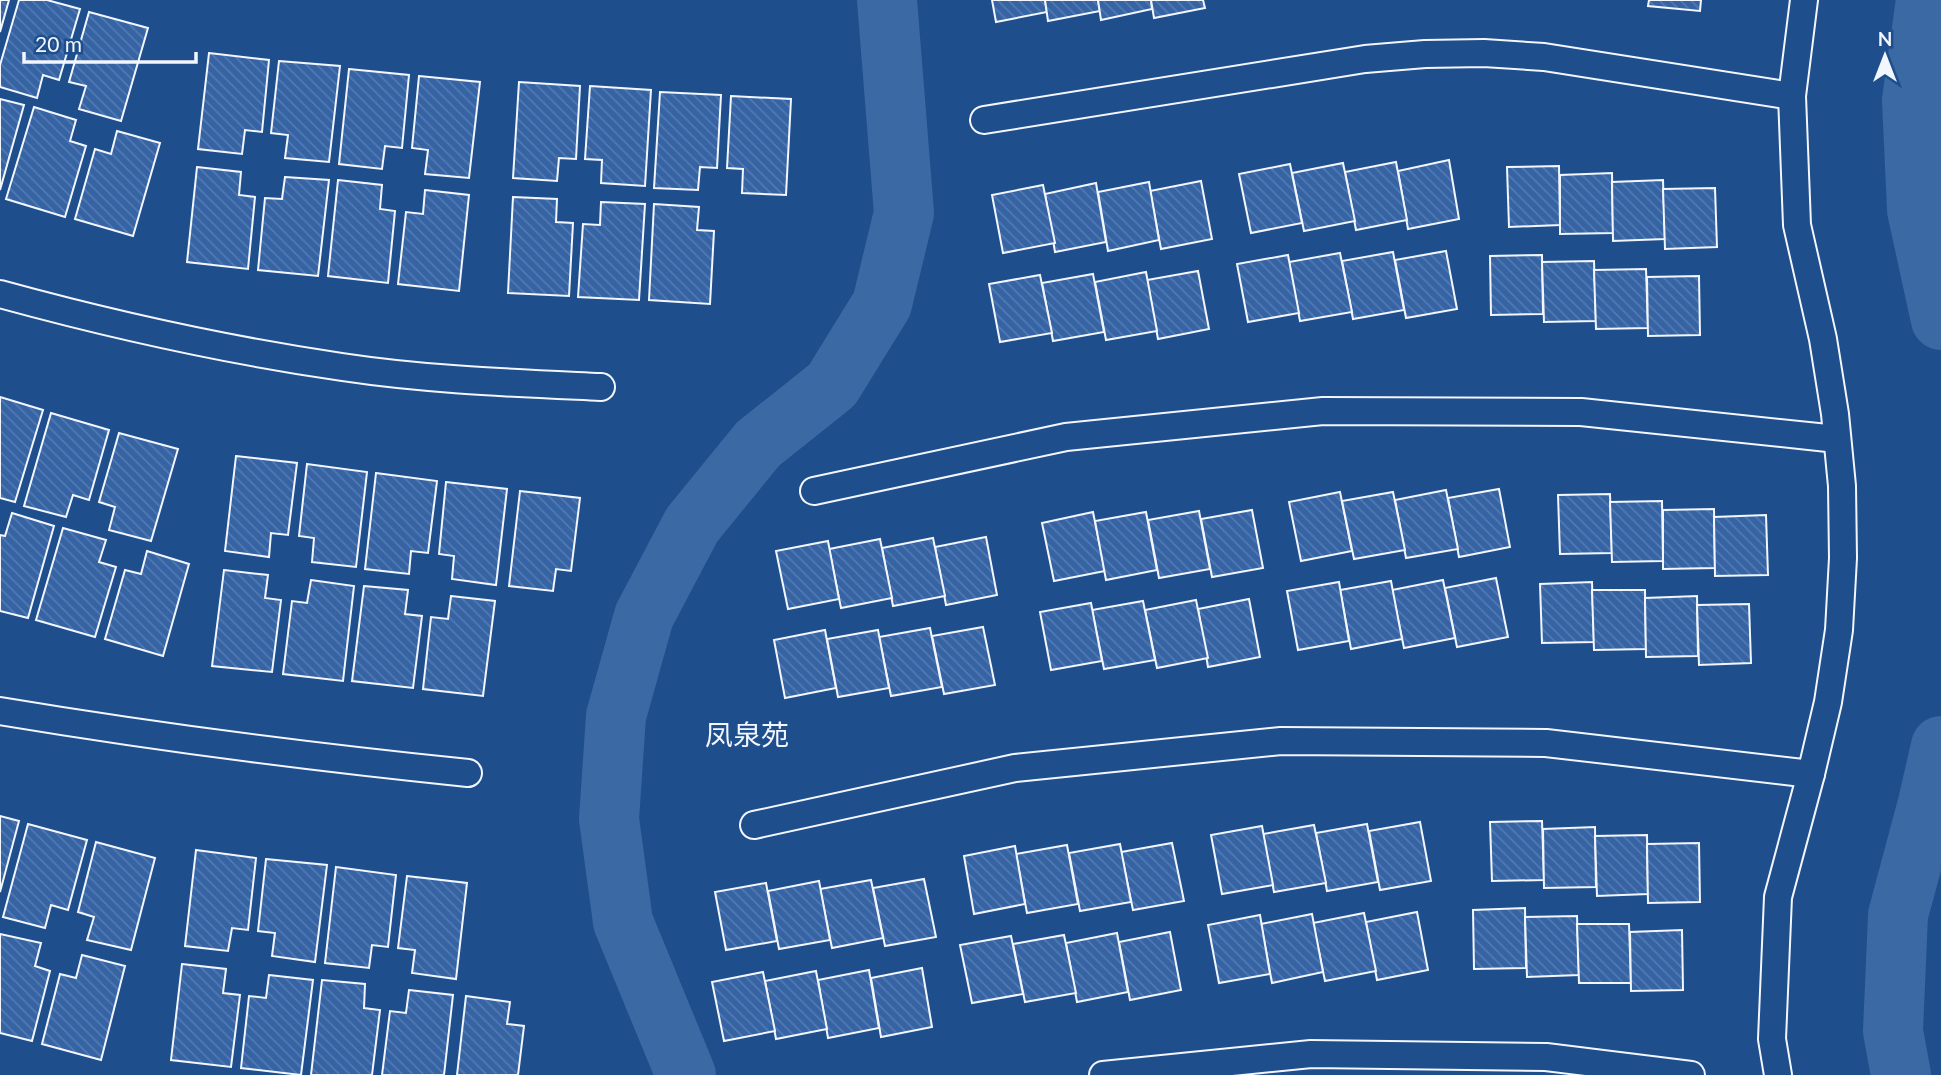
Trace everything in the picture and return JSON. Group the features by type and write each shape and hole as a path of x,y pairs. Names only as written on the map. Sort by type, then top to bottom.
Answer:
{"lane":[{"path":"1778,1075 1772,1039 1778,897 1828,702 1839,629 1843,558 1842,486 1835,414 1823,339 1797,225 1792,96 1804,0"},
{"path":"984,120 1365,59 1425,54 1484,53 1544,57 1792,96"},
{"path":"0,294 92,319 205,344 344,368 473,381 601,387"},
{"path":"814,491 1066,437 1323,411 1581,412 1837,439"},
{"path":"0,711 151,736 309,757 468,773"},
{"path":"754,825 1015,768 1281,741 1546,743 1811,774"},
{"path":"1104,1075 1311,1054 1546,1057 1692,1075"}],"building":[{"path":"0,0 9,0 0,32"},
{"path":"19,0 47,0 80,9 59,80 43,75 37,98 0,87 0,65"},
{"path":"992,0 1045,0 1047,12 996,22"},
{"path":"1045,0 1098,0 1100,11 1048,21"},
{"path":"1098,0 1151,0 1152,9 1101,20"},
{"path":"1151,0 1203,0 1205,8 1154,18"},
{"path":"1649,0 1701,0 1700,11 1648,6"},
{"path":"89,12 148,28 121,121 79,109 86,86 69,82"},
{"path":"209,53 269,60 262,132 245,130 242,154 198,149"},
{"path":"279,61 340,66 329,162 285,158 288,135 271,133"},
{"path":"349,69 409,75 402,148 385,146 382,169 339,164"},
{"path":"419,76 480,82 469,178 425,174 428,150 412,148"},
{"path":"519,82 580,86 576,159 559,158 557,181 513,178"},
{"path":"590,86 651,90 645,186 601,183 602,160 585,159"},
{"path":"660,92 721,95 717,168 700,167 698,190 654,188"},
{"path":"731,96 791,99 786,195 742,193 743,169 727,168"},
{"path":"0,99 24,105 0,190"},
{"path":"34,107 76,120 70,141 86,146 65,217 6,199"},
{"path":"117,131 160,143 133,236 75,219 95,149 111,154"},
{"path":"1449,160 1459,219 1408,229 1398,171"},
{"path":"1396,162 1407,220 1356,230 1345,172"},
{"path":"1343,163 1355,221 1304,231 1292,173"},
{"path":"1290,164 1302,223 1251,233 1239,174"},
{"path":"1559,166 1560,225 1509,227 1507,167"},
{"path":"197,167 241,172 239,195 255,197 248,269 187,262"},
{"path":"1612,173 1613,233 1560,234 1560,175"},
{"path":"285,177 329,180 318,276 258,270 265,198 282,199"},
{"path":"338,180 382,185 380,209 395,211 388,283 328,276"},
{"path":"1663,180 1665,239 1613,241 1612,182"},
{"path":"1201,181 1212,239 1161,249 1150,191"},
{"path":"1149,182 1159,240 1108,251 1098,192"},
{"path":"1096,183 1106,242 1055,252 1045,194"},
{"path":"1043,185 1055,243 1003,253 992,195"},
{"path":"1715,188 1717,247 1665,249 1663,189"},
{"path":"425,190 469,195 459,291 398,284 406,212 423,214"},
{"path":"513,197 557,199 556,222 573,223 569,296 508,293"},
{"path":"601,202 645,204 639,300 578,297 583,224 600,225"},
{"path":"654,204 699,207 697,230 714,231 710,304 649,300"},
{"path":"1446,251 1457,309 1406,318 1395,260"},
{"path":"1393,252 1404,310 1353,319 1342,261"},
{"path":"1340,253 1352,312 1300,321 1289,262"},
{"path":"1288,255 1299,313 1248,322 1237,264"},
{"path":"1542,255 1543,314 1491,315 1490,256"},
{"path":"1594,261 1596,321 1544,322 1542,262"},
{"path":"1646,269 1648,328 1596,329 1594,270"},
{"path":"1198,271 1209,329 1158,339 1147,280"},
{"path":"1146,272 1157,331 1106,340 1095,282"},
{"path":"1093,274 1104,332 1053,341 1042,283"},
{"path":"1040,275 1052,333 1000,342 989,284"},
{"path":"1699,276 1700,335 1648,336 1647,277"},
{"path":"0,397 43,410 15,502 0,498"},
{"path":"51,413 109,430 89,500 73,495 66,517 24,506"},
{"path":"119,433 178,449 151,541 109,530 115,507 99,502"},
{"path":"236,456 297,463 288,535 271,533 269,557 225,551"},
{"path":"307,464 367,472 356,567 312,562 314,538 299,536"},
{"path":"376,473 437,481 428,553 411,551 409,574 365,569"},
{"path":"446,482 507,489 496,585 452,579 454,556 439,554"},
{"path":"1499,489 1510,547 1459,557 1448,498"},
{"path":"1446,490 1458,549 1406,558 1395,500"},
{"path":"520,491 580,498 571,571 556,569 553,591 509,586"},
{"path":"1340,492 1352,551 1301,561 1289,502"},
{"path":"1393,492 1405,550 1354,559 1342,501"},
{"path":"1610,494 1612,553 1560,554 1558,495"},
{"path":"1662,501 1663,561 1612,562 1610,502"},
{"path":"1714,509 1715,568 1663,569 1663,510"},
{"path":"1252,510 1263,568 1212,577 1201,519"},
{"path":"1199,511 1210,569 1159,578 1148,520"},
{"path":"1093,512 1105,571 1054,581 1042,523"},
{"path":"1146,512 1157,570 1106,580 1095,521"},
{"path":"12,513 54,526 28,618 0,611 0,535 5,536"},
{"path":"1766,515 1768,575 1715,576 1714,517"},
{"path":"63,528 106,540 99,562 116,567 95,637 36,620"},
{"path":"986,537 997,595 946,605 935,547"},
{"path":"933,538 945,596 893,606 882,548"},
{"path":"880,539 892,598 841,608 829,549"},
{"path":"828,541 839,599 788,609 776,551"},
{"path":"147,551 189,564 163,656 105,639 125,570 141,574"},
{"path":"224,570 268,575 265,598 281,600 272,672 212,666"},
{"path":"1496,578 1508,637 1457,647 1445,588"},
{"path":"311,580 354,586 343,681 283,674 292,601 307,603"},
{"path":"1443,580 1455,638 1404,648 1392,590"},
{"path":"1391,581 1402,639 1351,649 1340,590"},
{"path":"1339,582 1349,641 1298,650 1287,591"},
{"path":"1592,582 1594,642 1542,643 1540,584"},
{"path":"364,586 408,590 405,614 422,616 413,688 352,681"},
{"path":"1592,590 1645,590 1646,649 1594,650"},
{"path":"451,596 495,601 483,696 423,689 431,617 448,619"},
{"path":"1697,596 1698,656 1646,657 1645,598"},
{"path":"1249,599 1260,657 1208,667 1198,609"},
{"path":"1196,600 1208,658 1157,668 1145,610"},
{"path":"1143,601 1155,660 1104,669 1092,610"},
{"path":"1091,603 1102,661 1051,670 1040,612"},
{"path":"1749,604 1751,663 1699,665 1697,605"},
{"path":"983,627 995,685 944,694 932,636"},
{"path":"930,628 942,687 891,696 879,637"},
{"path":"825,630 836,688 785,698 774,640"},
{"path":"878,630 889,688 838,697 827,639"},
{"path":"0,816 19,821 0,892"},
{"path":"1542,821 1544,880 1492,881 1490,822"},
{"path":"1420,822 1431,881 1380,890 1369,831"},
{"path":"28,824 87,840 68,910 51,905 45,928 3,917"},
{"path":"1367,824 1378,882 1327,891 1316,833"},
{"path":"1314,825 1326,883 1274,892 1263,834"},
{"path":"1262,826 1273,885 1222,894 1211,835"},
{"path":"1595,827 1596,887 1544,888 1543,829"},
{"path":"1647,835 1648,894 1597,896 1595,836"},
{"path":"96,842 155,858 131,950 87,940 94,917 78,912"},
{"path":"1172,843 1184,901 1133,910 1121,852"},
{"path":"1699,843 1700,902 1648,903 1647,844"},
{"path":"1120,844 1131,902 1080,911 1069,853"},
{"path":"1067,845 1078,904 1027,913 1016,854"},
{"path":"1015,846 1025,904 974,914 964,856"},
{"path":"196,850 256,858 248,930 232,928 228,951 185,946"},
{"path":"266,859 327,865 315,962 272,956 275,933 258,931"},
{"path":"336,867 396,875 388,947 372,945 369,968 325,963"},
{"path":"407,876 467,883 456,979 412,973 415,950 398,948"},
{"path":"924,879 936,937 885,946 873,888"},
{"path":"871,880 883,938 832,948 820,889"},
{"path":"819,881 830,940 779,949 768,891"},
{"path":"766,883 777,941 726,950 715,892"},
{"path":"1525,908 1526,968 1474,969 1473,910"},
{"path":"1417,912 1428,970 1377,980 1366,922"},
{"path":"1364,913 1376,971 1325,981 1313,923"},
{"path":"1312,914 1323,972 1272,983 1261,924"},
{"path":"1260,915 1270,974 1219,983 1208,925"},
{"path":"1577,916 1579,975 1527,977 1525,917"},
{"path":"1577,924 1629,924 1631,983 1579,983"},
{"path":"1682,930 1683,990 1631,991 1630,932"},
{"path":"1170,932 1181,990 1130,1000 1119,942"},
{"path":"1117,933 1128,992 1077,1002 1066,943"},
{"path":"0,934 41,943 35,966 50,971 32,1041 0,1033"},
{"path":"1064,935 1076,993 1025,1002 1013,944"},
{"path":"1011,936 1023,994 972,1003 960,945"},
{"path":"82,955 125,966 101,1060 42,1044 60,974 76,978"},
{"path":"182,964 226,969 223,993 240,995 231,1067 171,1060"},
{"path":"922,968 932,1027 881,1037 871,978"},
{"path":"869,970 879,1028 828,1038 818,980"},
{"path":"816,971 827,1029 776,1039 765,981"},
{"path":"763,972 775,1031 724,1041 712,982"},
{"path":"269,975 313,980 301,1075 241,1068 249,996 266,998"},
{"path":"322,980 365,984 364,1008 380,1010 372,1075 311,1075"},
{"path":"409,990 453,995 444,1075 382,1075 390,1011 406,1013"},
{"path":"466,996 510,1002 507,1024 524,1026 518,1075 457,1075"}],"waterway":[{"path":"686,1075 623,922 609,819 616,716 644,616 692,525 758,444 832,385 882,304 904,213 887,0"},
{"path":"1926,0 1912,100 1917,210 1941,320"},
{"path":"1901,1075 1893,1031 1898,915 1941,746"}],"district":[{"name":"凤泉苑","path":"747,735"}]}
